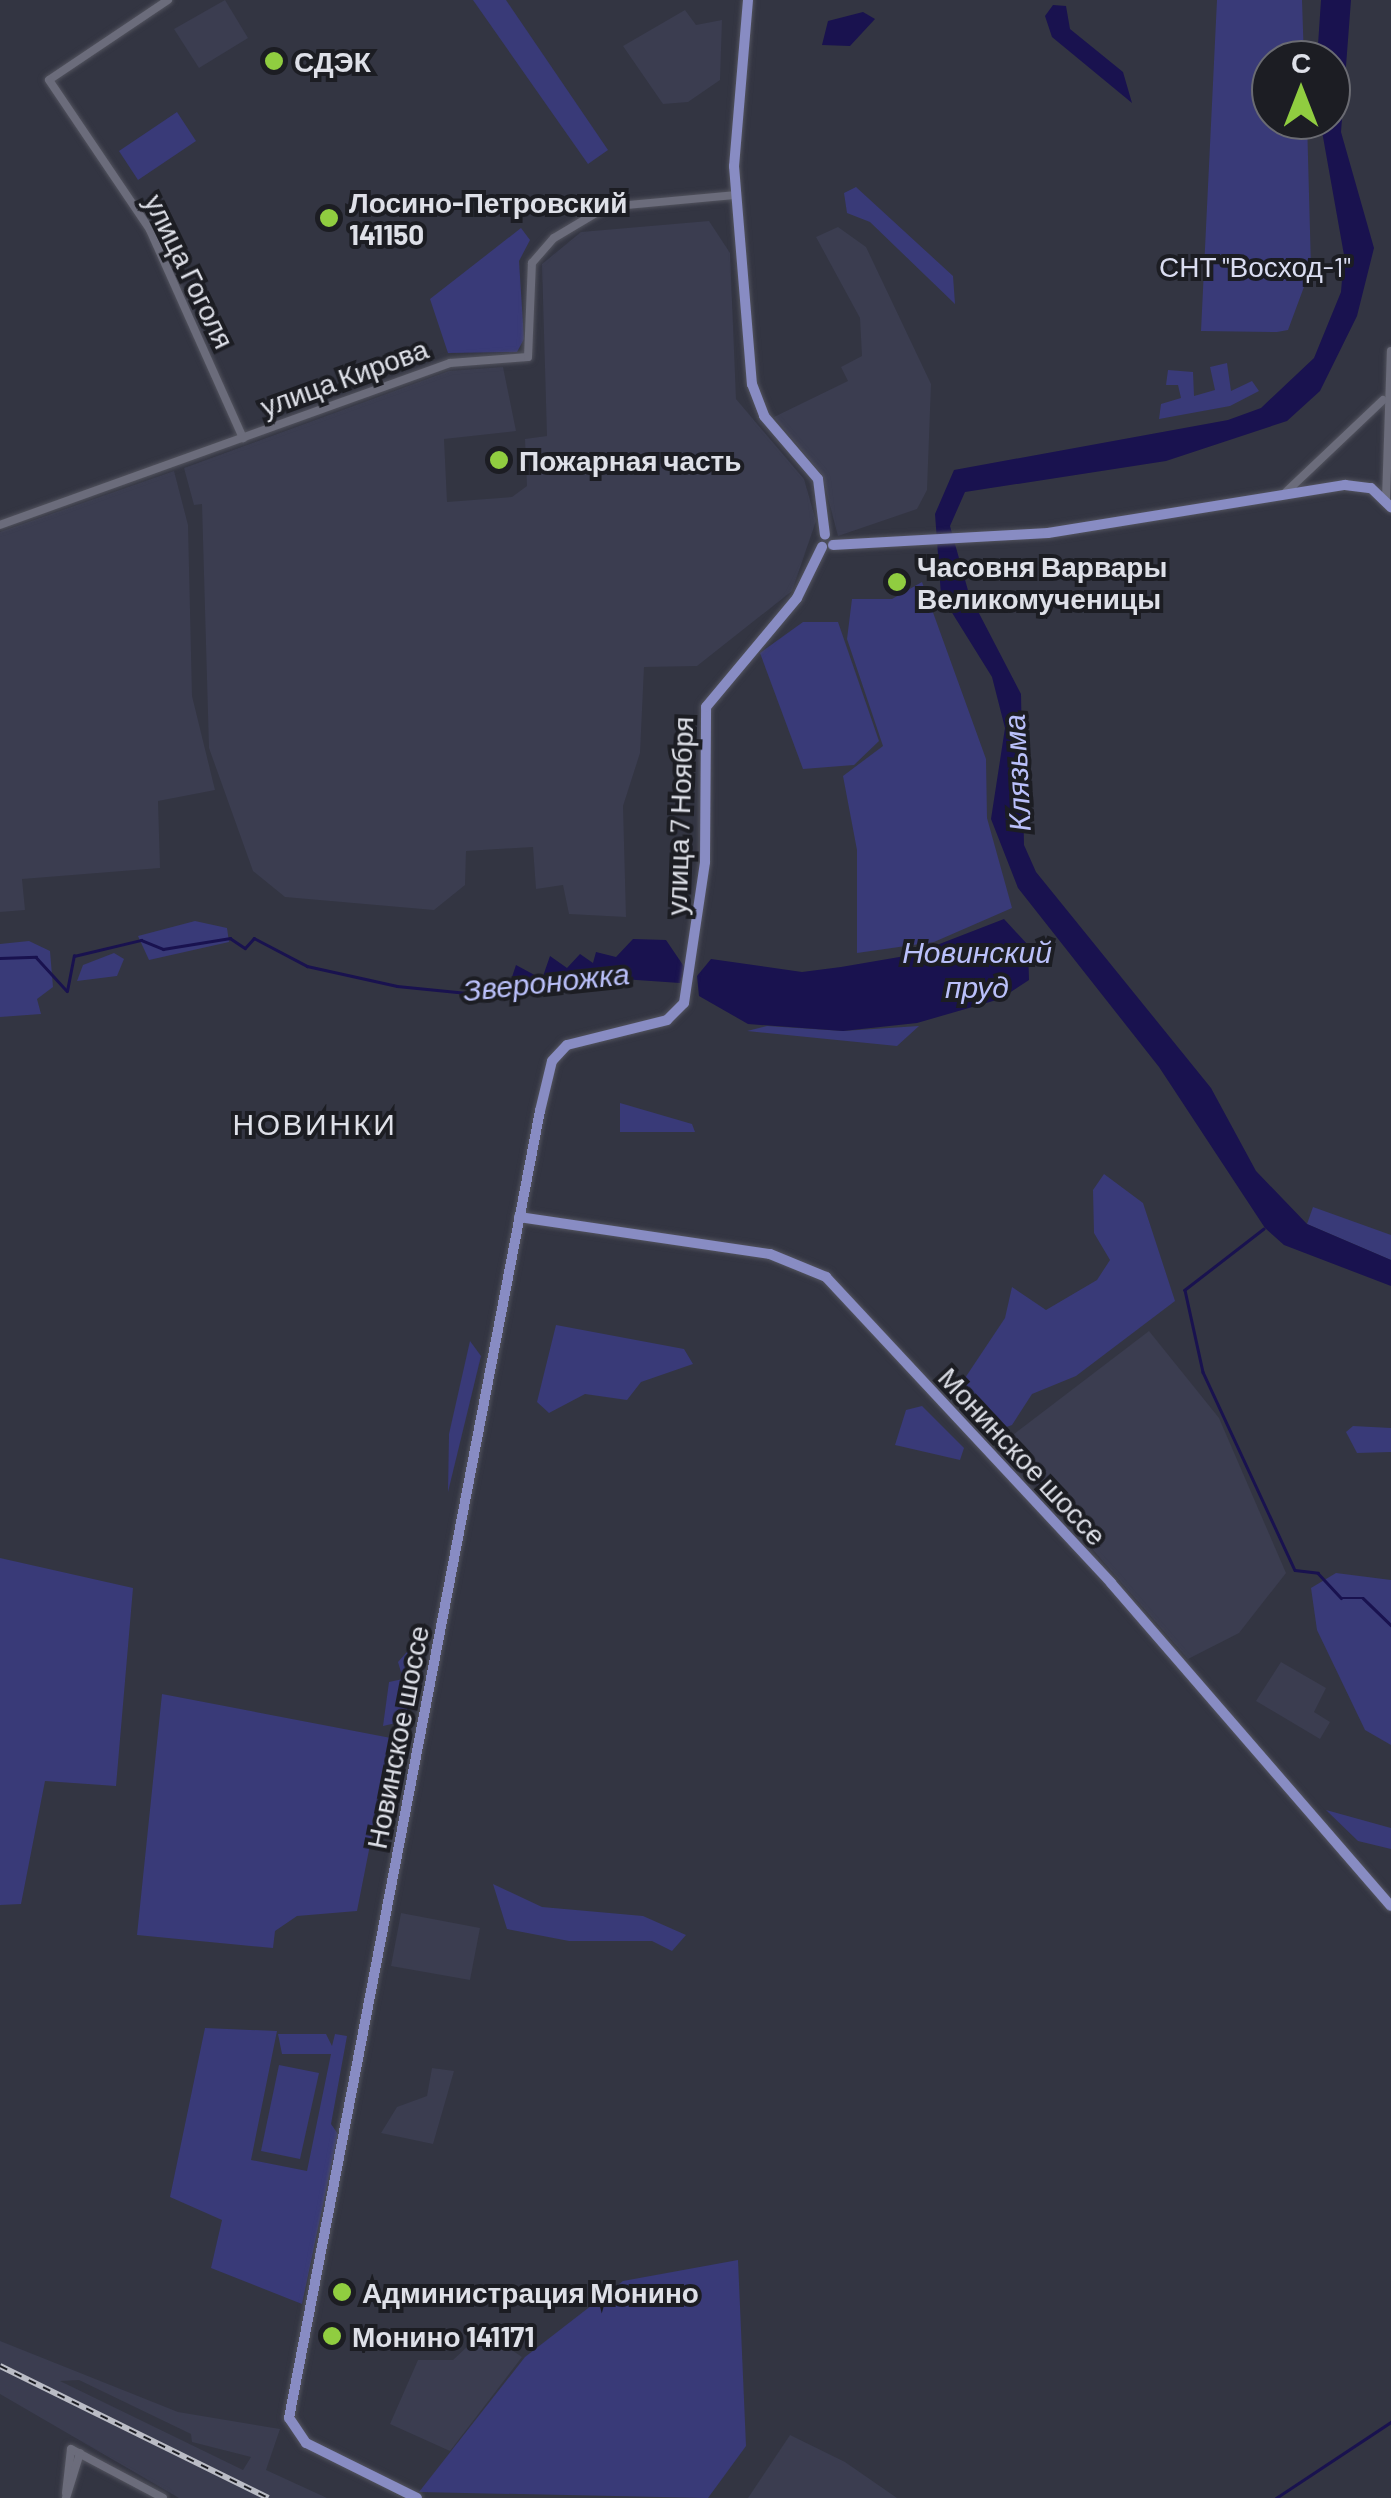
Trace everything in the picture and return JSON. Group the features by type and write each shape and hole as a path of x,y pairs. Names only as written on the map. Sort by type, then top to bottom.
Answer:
{"main road":[{"path":"748,0 736,195 756,399 816,475 827,520 824,546"},
{"path":"824,546 991,537 1363,485 1389,504"},
{"path":"824,546 827,520"},
{"name":"улица 7 Ноября","path":"560,1051 667,1020 689,988 695,948 709,698 797,598 824,546"},
{"name":"Новинское шоссе","path":"417,2498 293,2433 359,2030 519,1217 560,1051"},
{"name":"Монинское шоссе","path":"519,1217 770,1254 826,1276 1111,1583 1391,1906"}],"street":[{"name":"улица Гоголя","path":"168,0 49,80 150,230 243,438"},
{"name":"улица Кирова","path":"0,525 450,362 528,357 536,255 606,207 736,195"},
{"path":"1389,504 1382,466 1384,400 1391,351"},
{"path":"1284,494 1384,400"},
{"path":"1363,485 1382,466"},
{"path":"66,2495 76,2451 162,2498"}],"shaded area":[{"path":"225,0 248,38 199,68 174,29"},
{"path":"685,10 696,25 722,20 720,80 688,102 663,104 623,46"},
{"path":"709,221 730,253 736,399 804,479 816,521 792,591 697,666 644,667 640,753 623,806 626,917 569,914 563,885 536,889 533,847 466,851 465,885 434,910 285,897 253,871 209,748 202,504 194,505 184,468 449,371 503,367 516,431 444,439 447,502 512,497 527,486 525,439 547,436 542,264 581,232"},
{"path":"838,227 866,247 931,384 927,490 917,509 838,536 822,475 774,417 848,381 841,367 862,356 860,318 816,237"},
{"path":"174,471 188,525 192,696 215,790 158,801 160,868 22,879 25,910 0,912 0,532"},
{"path":"1149,1331 1219,1418 1286,1573 1239,1633 1188,1659 1001,1444"},
{"path":"1281,1662 1326,1688 1314,1712 1330,1722 1320,1739 1256,1701"},
{"path":"401,1913 480,1928 470,1980 391,1966"},
{"path":"432,2068 454,2071 433,2144 381,2133 397,2107 427,2096"},
{"path":"484,2331 522,2357 450,2451 390,2424 418,2360 453,2360"},
{"path":"0,2341 178,2412 280,2429 266,2470 327,2498 179,2498 0,2394","holes":["79,2380 191,2434 192,2442 251,2457 243,2470 60,2381"]},
{"path":"790,2435 845,2462 897,2498 748,2498"}],"green space":[{"path":"473,0 506,0 608,150 588,164"},
{"name":"СНТ \"Восход-1\"","path":"1217,0 1302,0 1303,40 1251,40 1251,140 1308,140 1311,268 1288,330 1201,331"},
{"path":"177,112 196,141 138,180 119,151"},
{"path":"856,187 953,276 955,304 870,222 847,213 844,193"},
{"path":"521,228 530,240 519,261 524,339 517,352 448,353 430,299"},
{"path":"1227,363 1231,391 1252,381 1259,391 1230,406 1159,419 1161,404 1181,398 1178,385 1166,385 1168,370 1193,372 1194,396 1215,390 1210,367"},
{"path":"922,582 986,759 987,818 1012,908 934,942 857,953 857,850 843,776 883,746 847,639 852,599 892,599"},
{"path":"803,622 838,622 879,741 854,765 803,769 760,653"},
{"path":"195,921 227,928 229,942 149,960 138,936"},
{"path":"29,941 50,951 53,987 37,999 41,1014 0,1017 0,944"},
{"path":"114,953 124,959 117,976 77,981 83,965"},
{"path":"767,1026 843,1031 919,1026 897,1046 747,1031"},
{"path":"620,1103 692,1124 695,1132 620,1132"},
{"path":"1104,1174 1143,1203 1175,1301 1076,1376 1032,1394 1012,1425 990,1433 955,1393 1005,1318 1012,1287 1046,1310 1097,1280 1110,1260 1094,1233 1093,1190"},
{"path":"1313,1207 1391,1235 1391,1260 1307,1224"},
{"path":"556,1325 684,1349 693,1364 641,1382 627,1400 585,1394 549,1413 537,1402"},
{"path":"470,1341 481,1356 448,1492 449,1434"},
{"path":"922,1406 964,1448 960,1460 895,1445 906,1410"},
{"path":"1353,1426 1391,1428 1391,1452 1357,1453 1346,1432"},
{"path":"0,1558 133,1588 116,1786 45,1781 21,1904 0,1905"},
{"path":"1336,1573 1391,1580 1391,1745 1365,1730 1317,1630 1311,1588"},
{"path":"414,1644 428,1648 393,1763 396,1723 383,1726 389,1682 403,1679 398,1662"},
{"path":"162,1694 391,1738 357,1911 297,1916 275,1931 273,1948 137,1935"},
{"path":"1326,1810 1391,1828 1391,1849 1358,1841"},
{"path":"493,1884 542,1907 643,1916 686,1935 672,1951 652,1941 569,1941 507,1929"},
{"path":"205,2028 277,2031 251,2160 307,2171 331,2054 282,2054 278,2034 326,2034 332,2046 335,2034 347,2036 331,2124 338,2134 302,2304 211,2268 222,2220 170,2197"},
{"path":"279,2065 319,2073 300,2159 261,2151"},
{"path":"738,2260 746,2446 708,2498 419,2492 525,2357 623,2281"}],"water":[{"path":"1321,0 1351,0 1348,40 1318,40"},
{"path":"1053,5 1066,6 1070,29 1123,72 1132,103 1052,37 1045,16"},
{"path":"863,12 875,19 850,46 822,45 828,21"},
{"name":"Клязьма","path":"1324,140 1343,140 1374,248 1357,316 1320,391 1287,421 1166,461 965,492 950,526 969,594 1021,694 1024,845 1036,872 1211,1088 1256,1171 1307,1224 1391,1260 1391,1286 1284,1245 1265,1228 1159,1067 1018,888 991,819 1005,728 992,677 941,595 935,514 954,470 1228,420 1261,408 1314,358 1341,292 1344,255"},
{"name":"Новинский пруд","path":"1004,919 1028,945 1029,980 1000,999 917,1023 843,1031 748,1024 699,996 697,976 711,959 802,972 841,967 911,955"},
{"path":"633,939 666,940 685,968 680,983 608,978 571,988 511,980 516,965 542,979 550,956 567,968 580,954 593,963 596,952 616,957"}],"waterway":[{"name":"Звероножка","path":"0,958 36,957 67,991 74,956 141,940 163,949 230,938 245,948 254,938 307,966 397,986 467,993 510,980"},
{"path":"1264,1229 1185,1290 1203,1372 1295,1570 1318,1573 1341,1598 1363,1598 1391,1625"},
{"path":"1276,2498 1391,2422"}],"railway":[{"path":"0,2366 268,2498"}],"place":[{"name":"СДЭК","path":"274,61"},
{"name":"Лосино-Петровский 141150","path":"329,218"},
{"name":"Пожарная часть","path":"499,460"},
{"name":"Часовня Варвары Великомученицы","path":"897,582"},
{"name":"Администрация Монино","path":"342,2292"},
{"name":"Монино 141171","path":"332,2336"}],"district":[{"name":"НОВИНКИ","path":"315,1123"}]}
